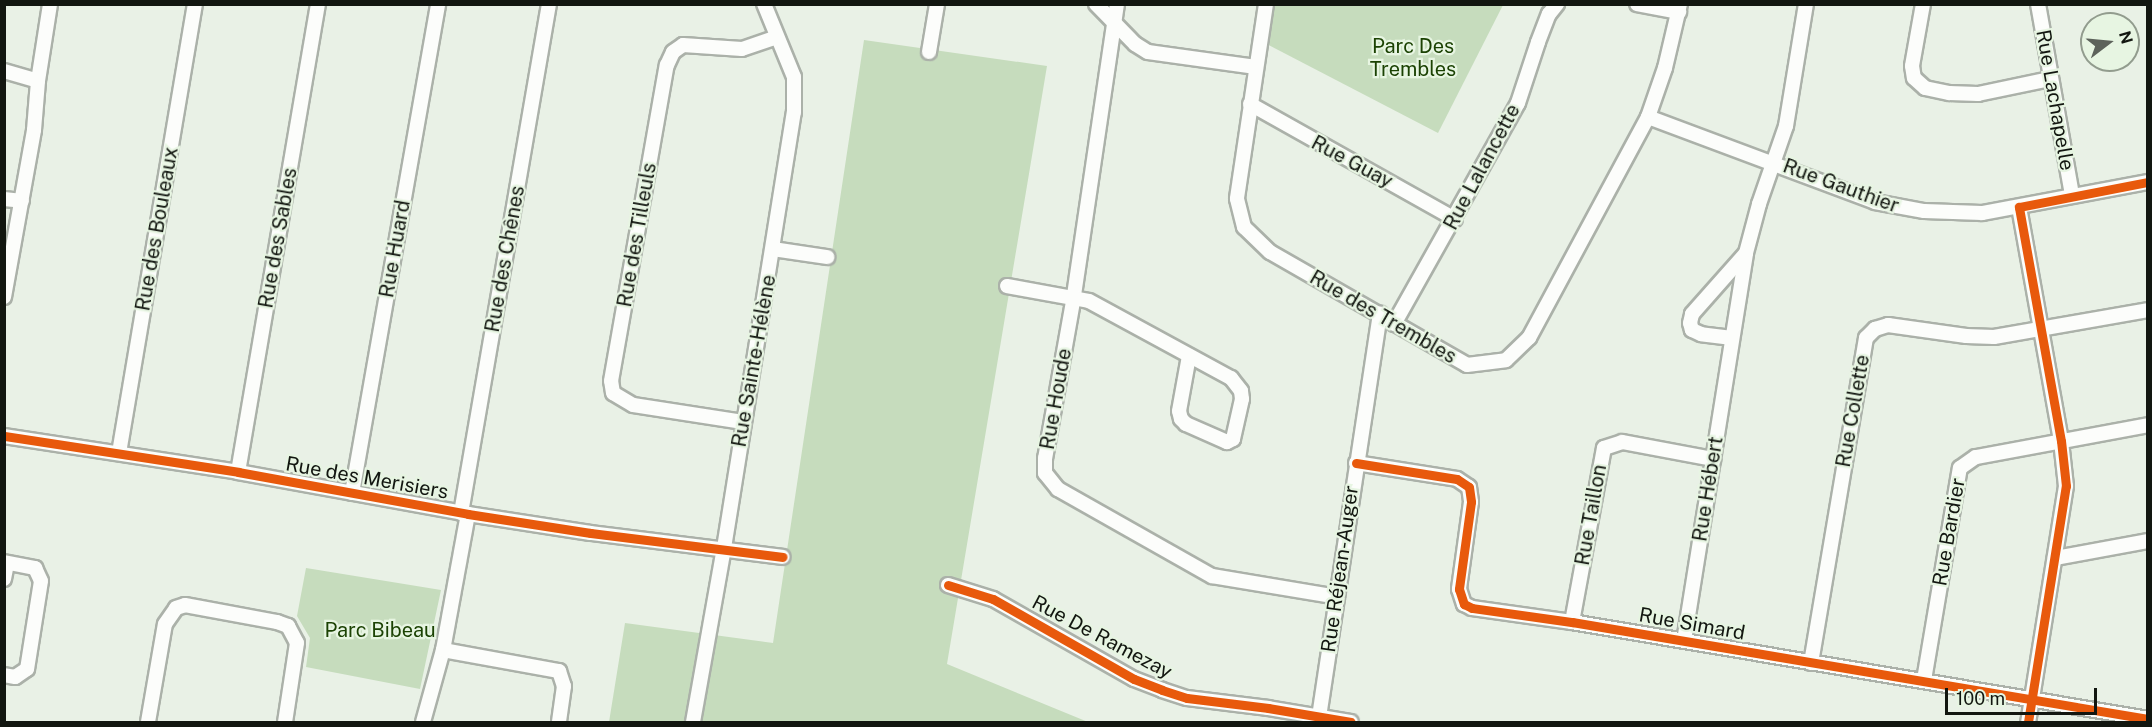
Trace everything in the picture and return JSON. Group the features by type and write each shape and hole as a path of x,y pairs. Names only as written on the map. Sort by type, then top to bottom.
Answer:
{"street":[{"path":"4,297 34,130 38,81 50,4"},
{"name":"Rue des Bouleaux","path":"120,453 195,4"},
{"name":"Rue des Sables","path":"238,472 318,4"},
{"name":"Rue Huard","path":"352,493 438,4"},
{"name":"Rue des Chênes","path":"423,723 442,650 549,4"},
{"name":"Rue Sainte-Hélène","path":"693,723 773,249 795,91 787,55 776,37 764,4"},
{"path":"929,52 937,4"},
{"path":"1096,4 1135,44 1148,52 1256,67"},
{"name":"Rue Houde","path":"1117,4 1074,296 1045,458 1045,472 1051,483 1058,489 1212,576 1337,597"},
{"name":"Rue des Trembles","path":"1266,4 1237,199 1244,227 1270,252 1467,365 1506,360 1529,338 1648,117 1665,68 1679,8"},
{"name":"Rue Lalancette","path":"1394,324 1455,219 1518,103 1538,42 1557,4"},
{"path":"1637,4 1679,8"},
{"name":"Rue Hébert","path":"1684,641 1746,253 1759,204 1786,126 1806,4"},
{"path":"1923,4 1912,66 1914,78 1925,88 1949,93 1978,94 2050,79"},
{"name":"Rue Lachapelle","path":"2038,4 2072,195"},
{"name":"Rue des Tilleuls","path":"743,422 633,405 614,393 611,381 667,65 673,52 683,45 742,49 776,37"},
{"path":"4,71 38,81"},
{"name":"Rue Guay","path":"1250,104 1455,219"},
{"name":"Rue Gauthier","path":"1648,117 1774,162 1850,193 1899,208 1982,213 2148,182"},
{"path":"4,199 22,201"},
{"path":"2019,207 2061,441 2066,486 2028,723"},
{"path":"773,249 827,257"},
{"name":"Rue Hébert","path":"1732,338 1701,334 1692,330 1690,323 1692,314 1746,253"},
{"path":"1007,286 1074,296 1089,301 1231,378 1241,391 1233,439 1227,442 1186,424 1181,419 1179,411 1189,356"},
{"name":"Rue Collette","path":"1811,663 1866,338 1875,329 1888,325 1966,336 1994,337 2148,310"},
{"name":"Rue Réjean-Auger","path":"1318,717 1380,314"},
{"name":"Rue Bardier","path":"1924,680 1960,468 1976,457 2148,425"},
{"name":"Rue des Merisiers","path":"4,436 238,472 464,514 591,533 724,548"},
{"name":"Rue Taillon","path":"1572,622 1604,448 1622,442 1713,459"},
{"name":"Rue Simard","path":"1356,463 1457,479 1469,487 1471,502 1459,588 1464,604 1472,608 1572,622 2148,719"},
{"path":"2055,558 2148,541"},
{"path":"724,548 783,557"},
{"path":"4,579 6,563 35,568 41,581 27,669 15,677 4,675"},
{"name":"Rue De Ramezay","path":"948,585 993,599 1134,679 1162,690 1187,698 1268,708 1351,723"},
{"path":"148,723 165,624 176,608 184,605 288,626 297,643 285,723"},
{"path":"442,650 560,672 564,686 559,723"}],"green space":[{"name":"Parc Des Trembles","path":"1266,5 1503,5 1438,133 1261,41"},
{"path":"864,40 1047,66 947,664 1088,722 609,722 625,623 773,643"},
{"name":"Parc Bibeau","path":"306,568 441,590 420,689 306,667 310,638 297,616"}],"cycle path":[{"path":"2028,722 2066,486 2061,441 2019,207 2148,182"},
{"path":"4,436 238,472 468,514 591,533 783,557"},
{"path":"1356,463 1457,479 1469,487 1471,502 1459,589 1464,604 1472,608 1572,622 2148,719"},
{"path":"948,585 993,599 1134,679 1162,690 1187,698 1268,708 1351,722"}]}
